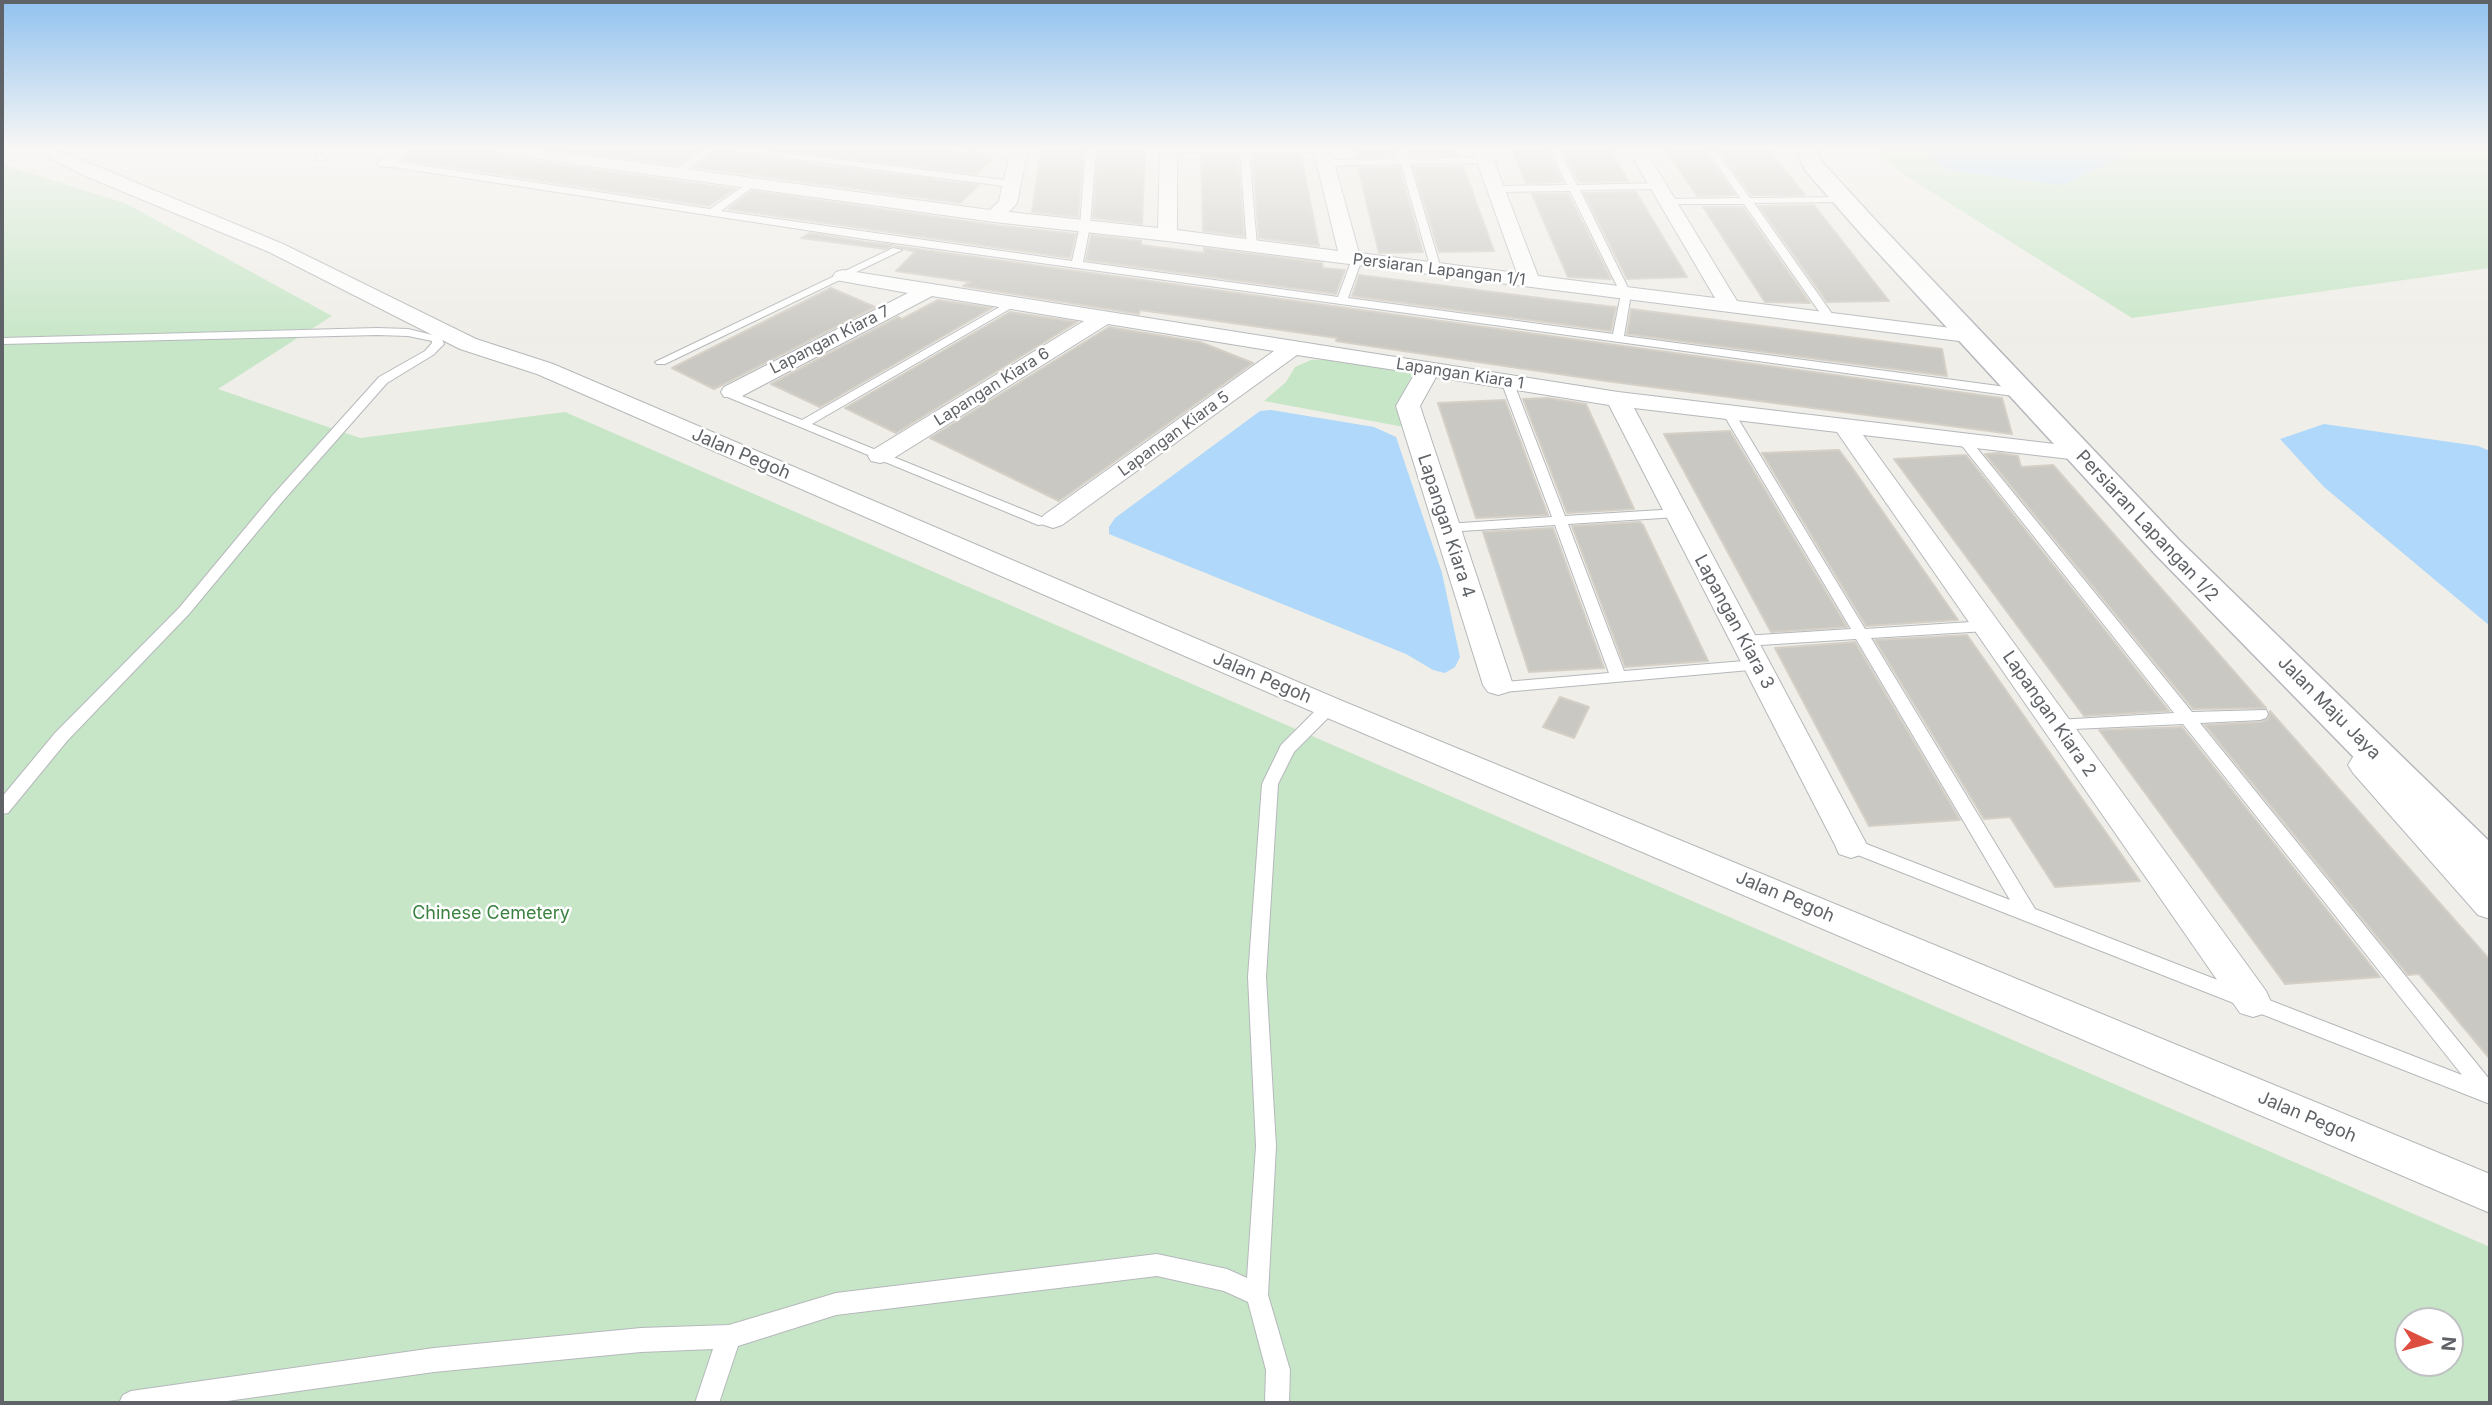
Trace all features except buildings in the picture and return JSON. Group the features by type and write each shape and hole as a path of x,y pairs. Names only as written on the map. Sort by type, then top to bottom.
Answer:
{"street":[{"name":"Jalan Pegoh","path":"192,214 276,248 468,344 545,369 1329,708 2490,1194"},
{"name":"Persiaran Lapangan 1/1","path":"977,214 1967,336"},
{"path":"1167,214 1167,235"},
{"path":"1341,214 1353,259"},
{"path":"1505,214 1530,282"},
{"path":"1675,214 1730,306"},
{"name":"Persiaran Lapangan 1/2","path":"1856,214 1967,336 2167,547 2490,905"},
{"name":"Lapangan Kiara 1","path":"843,276 1618,399 2079,453"},
{"name":"Lapangan Kiara 7","path":"732,392 929,290"},
{"name":"Lapangan Kiara 6","path":"880,456 1105,317"},
{"name":"Lapangan Kiara 5","path":"1053,520 1294,347"},
{"name":"Lapangan Kiara 4","path":"1429,369 1408,406 1498,685"},
{"name":"Lapangan Kiara 3","path":"1618,399 1851,845"},
{"name":"Lapangan Kiara 2","path":"1844,425 2253,1002"},
{"name":"Jalan Maju Jaya","path":"2167,547 2490,869"}],"lane":[{"path":"724,214 2021,393"},
{"path":"1077,264 1086,214"},
{"path":"1249,214 1252,246"},
{"path":"1420,214 1436,269"},
{"path":"1587,214 1626,294 1618,338"},
{"path":"1754,214 1829,318"},
{"path":"661,362 897,250"},
{"path":"1342,301 1353,259"},
{"path":"802,425 1014,303"},
{"path":"2,341 230,333 379,332 427,335 437,339 438,344 429,353 383,380 277,499 184,611 61,737 2,808"},
{"path":"1507,381 1618,676"},
{"path":"732,392 732,396 1043,522 1053,520"},
{"path":"1728,412 2029,915"},
{"path":"1963,439 2490,1095"},
{"path":"1446,528 1677,513"},
{"path":"1498,685 1504,687 1618,676 1859,634 1986,626"},
{"path":"1277,1403 1278,1370 1257,1295 1266,1146 1257,977 1270,784 1287,749 1329,708"},
{"path":"2057,726 2260,714"},
{"path":"1851,845 2490,1095"},
{"path":"131,1403 434,1360 641,1340 729,1338 836,1304 1157,1265 1227,1280 1257,1295"},
{"path":"707,1403 729,1338"}],"green space":[{"name":"Chinese Cemetery","path":"2,214 144,214 332,316 218,389 360,438 565,412 2490,1247 2490,1403 2,1403"},
{"path":"1966,214 2490,214 2490,268 2132,318"},
{"path":"1329,359 1414,371 1398,403 1404,427 1264,401 1286,382 1295,367 1311,360"}],"water":[{"path":"1271,410 1374,427 1396,437 1442,573 1460,657 1455,667 1445,673 1433,670 1406,654 1109,534 1109,527 1115,518 1260,411"},
{"path":"2324,424 2478,446 2490,451 2490,626 2324,487 2280,439"}]}
